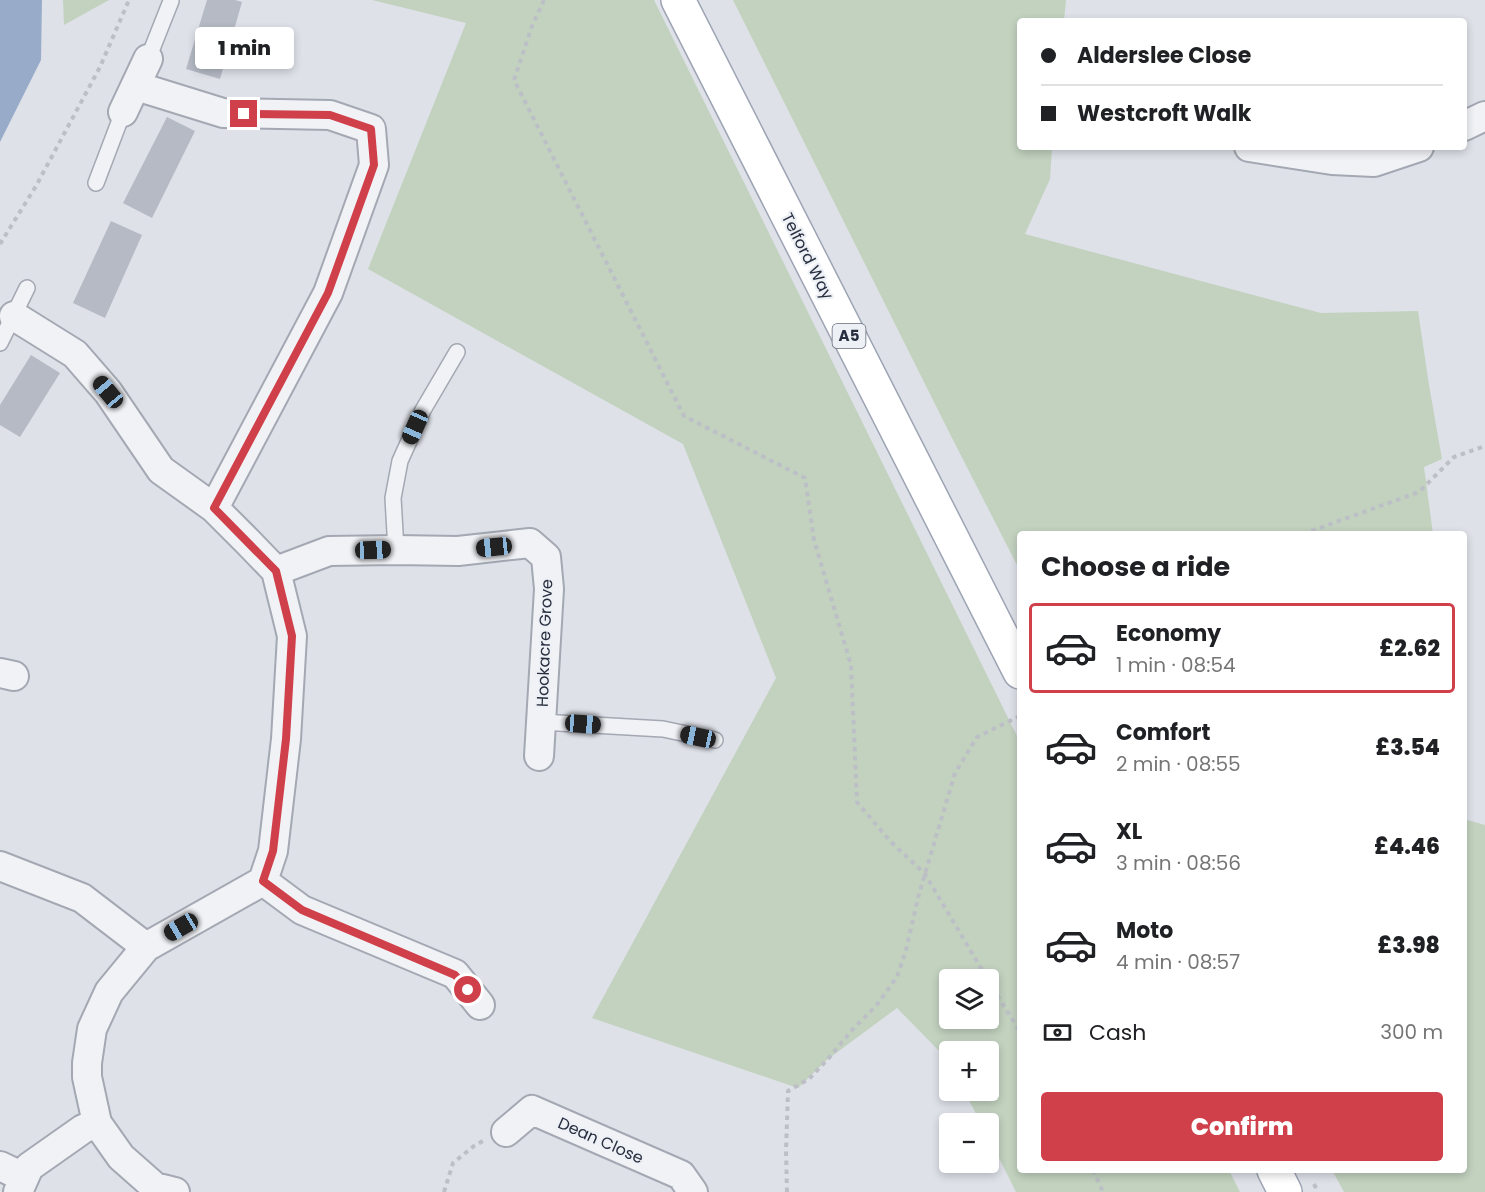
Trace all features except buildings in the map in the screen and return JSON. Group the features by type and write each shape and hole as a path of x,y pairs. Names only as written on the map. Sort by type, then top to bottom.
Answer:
{"main road":[{"name":"Telford Way","path":"678,0 1017,666"},
{"path":"1276,1173 1285,1192"}],"street":[{"path":"123,112 148,59"},
{"path":"136,86 223,113 330,115 371,129 374,165 328,293 214,508"},
{"path":"1467,125 1485,116"},
{"path":"1268,150 1332,160 1374,162 1410,150"},
{"path":"14,316 75,354 108,392 160,470 214,508 276,571 292,636 286,739 273,851 263,881 146,947 109,992 92,1029 87,1077 97,1123 121,1157 155,1187 175,1192"},
{"name":"Hookacre Grove","path":"276,571 329,551 458,550 530,543 546,557 549,589 539,756"},
{"path":"0,866 82,898 146,947"},
{"path":"263,881 302,910 455,975 480,1005"},
{"name":"Dean Close","path":"506,1132 532,1110 681,1175 693,1192"},
{"path":"14,1178 83,1130 97,1123"}],"lane":[{"path":"148,59 171,1"},
{"path":"96,183 123,112"},
{"path":"0,343 27,288"},
{"path":"396,550 393,498 400,461 423,410 457,352"},
{"path":"541,722 663,729 715,740"}],"path":[{"path":"0,244 36,186 100,67 129,0"},
{"path":"544,0 532,26 514,80 684,416 805,478 814,540 851,665 857,802 890,841 925,874 981,969"},
{"path":"1311,531 1419,492 1454,457 1485,446"},
{"path":"787,1192 788,1091 809,1079 876,1006 897,977 955,773 977,737 1017,717"},
{"path":"999,998 1017,1027"},
{"path":"444,1192 453,1162 474,1146 506,1132"},
{"path":"1094,1173 1103,1192"}],"green space":[{"path":"63,0 109,0 64,25"},
{"path":"372,0 654,0 1017,736 1017,1173 1230,1173 1240,1192 1016,1192 999,1158 999,1113 976,1113 969,1101 999,1101 999,1041 939,1041 939,1051 897,1008 828,1059 798,1088 592,1018 776,678 683,444 368,269 466,23"},
{"path":"733,0 1066,0 1064,18 1017,18 1017,150 1052,150 1050,179 1025,234 1321,313 1418,311 1442,459 1424,467 1433,531 1017,531 1017,565"},
{"path":"1467,820 1485,825 1485,1192 1344,1192 1334,1173 1467,1173"}],"water":[{"path":"0,0 42,0 41,60 0,142"}],"route":[{"path":"244,114 330,115 371,129 374,165 328,293 214,508 276,571 292,636 286,739 273,851 263,881 302,910 455,975 468,990"}]}
